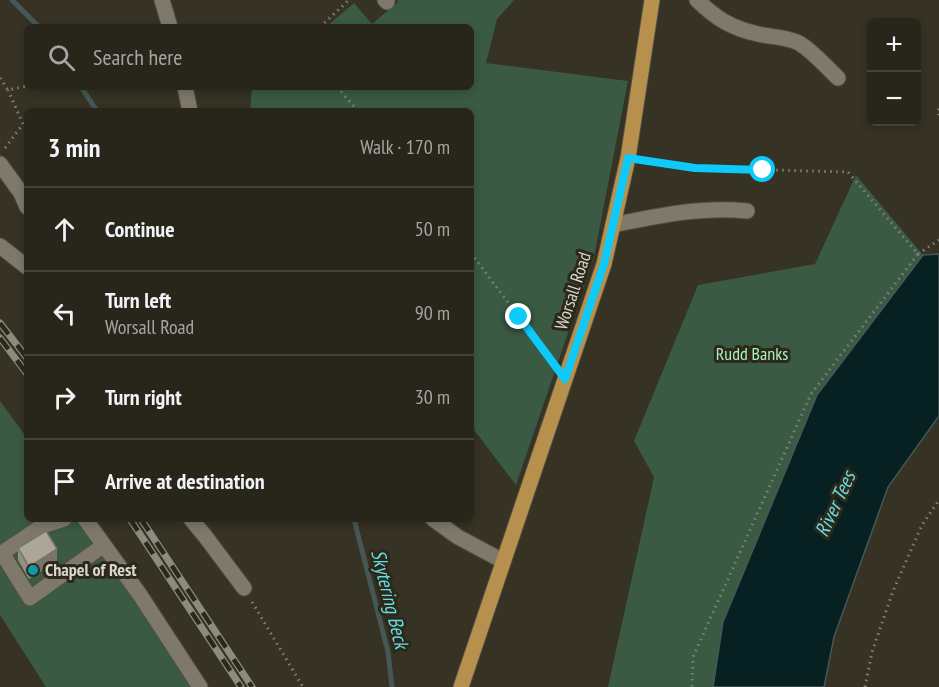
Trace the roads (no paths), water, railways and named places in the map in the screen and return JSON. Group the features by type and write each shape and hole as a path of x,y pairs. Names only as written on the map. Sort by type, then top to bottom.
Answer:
{"main road":[{"name":"Worsall Road","path":"460,687 604,264 628,158 652,0"}],"street":[{"path":"162,0 169,24"},
{"path":"698,0 727,24 757,34 798,43 838,78"},
{"path":"185,90 189,108"},
{"path":"0,164 24,200"},
{"path":"613,225 666,215 727,208 747,211"},
{"path":"0,246 24,265"},
{"path":"55,522 42,526 2,553 30,598 104,545"},
{"path":"87,522 140,595 200,687"},
{"path":"193,522 244,588"},
{"path":"437,522 458,537 503,561"}],"water":[{"name":"River Tees","path":"939,254 939,416 888,487 834,637 824,687 713,687 723,622 817,395 923,255"}],"waterway":[{"name":"Skytering Beck","path":"12,0 36,24"},
{"name":"Skytering Beck","path":"83,90 95,108"},
{"name":"Skytering Beck","path":"355,522 388,652 392,687"}],"railway":[{"path":"0,323 24,354"},
{"path":"0,338 24,370"},
{"path":"132,522 241,687"},
{"path":"143,522 252,687"}],"place":[{"name":"Chapel of Rest","path":"33,570"}],"park label":[{"name":"Rudd Banks","path":"752,354"}]}
